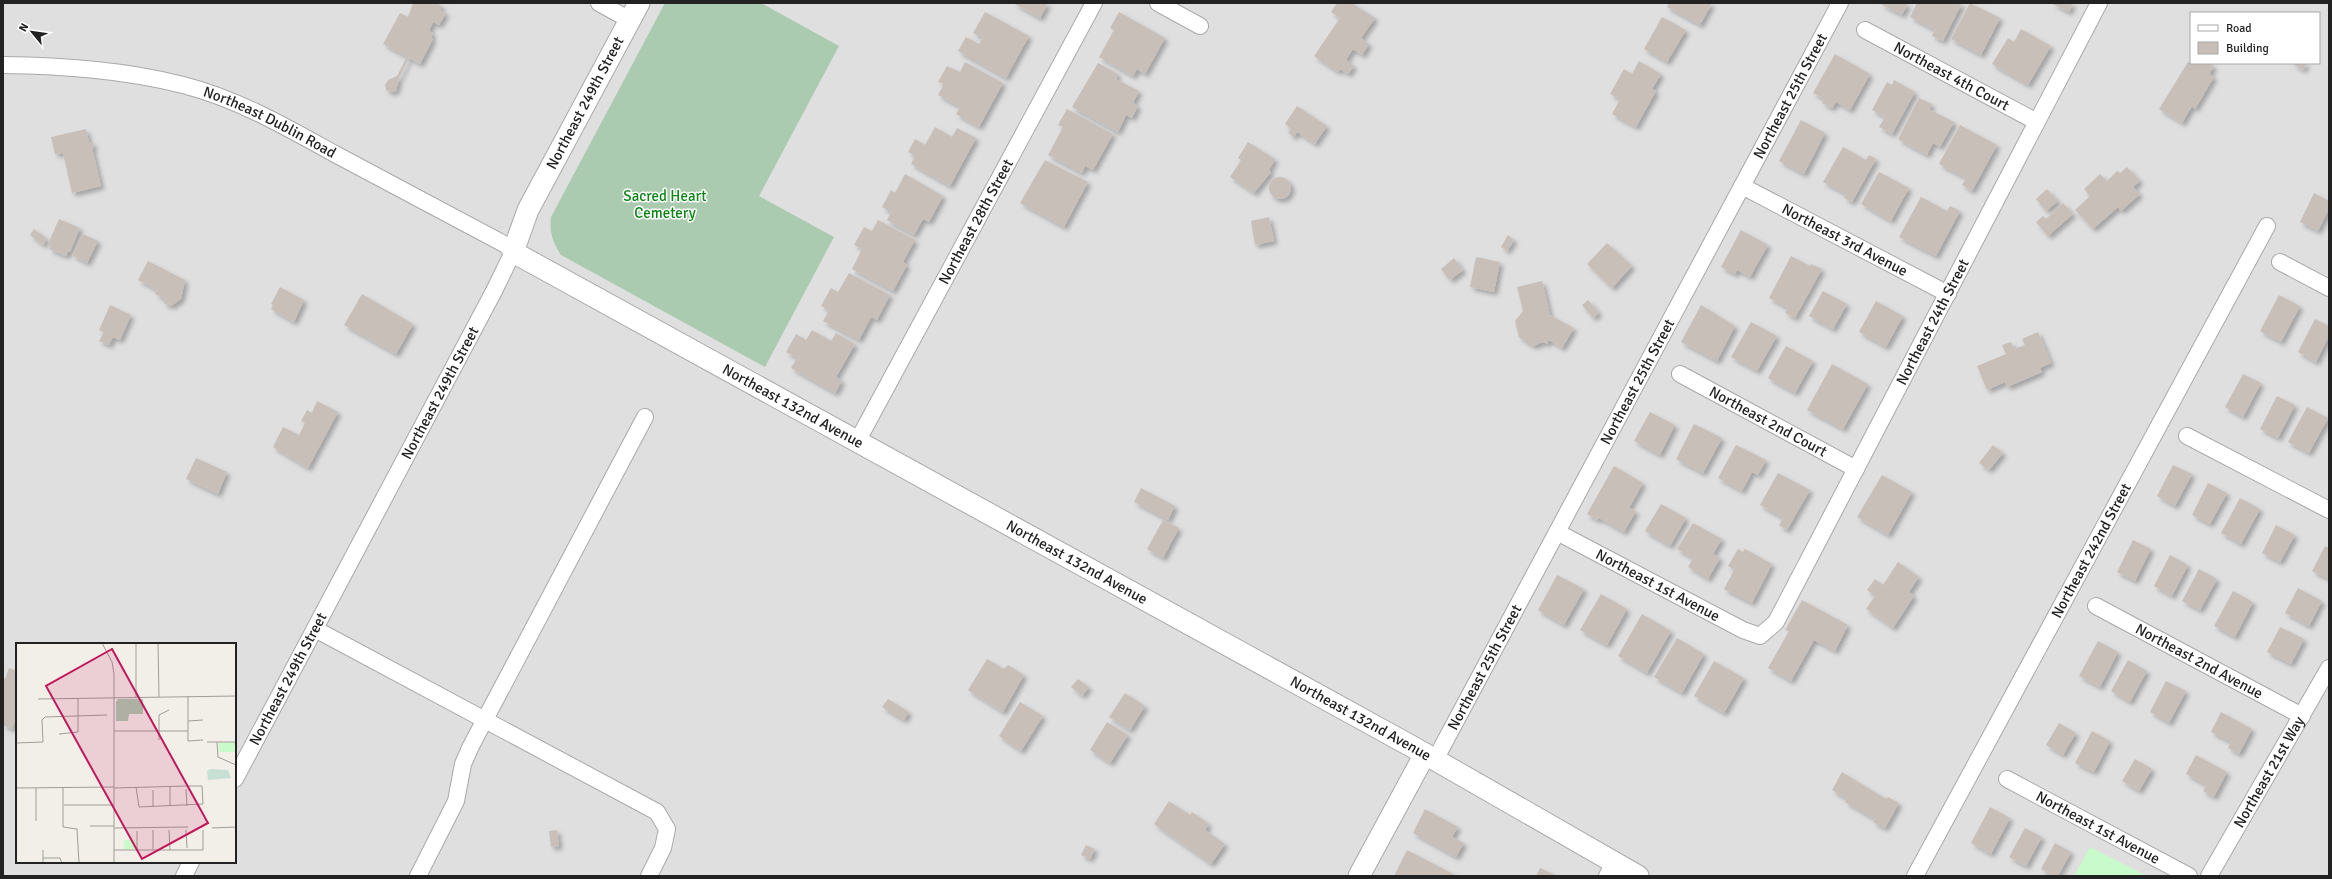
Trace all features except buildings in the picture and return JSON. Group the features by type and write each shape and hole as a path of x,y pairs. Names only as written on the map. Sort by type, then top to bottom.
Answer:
{"street":[{"path":"599,3 635,12"},
{"name":"Northeast 28th Street","path":"858,440 1094,3"},
{"path":"1158,3 1200,26"},
{"name":"Northeast 25th Street","path":"1430,757 1557,532 1840,3"},
{"name":"Northeast 24th Street","path":"1760,636 1776,622 2099,3"},
{"name":"Northeast 249th Street","path":"236,777 494,291 513,252 528,210 635,12"},
{"name":"Northeast 4th Court","path":"1865,30 2037,122"},
{"name":"Northeast Dublin Road","path":"3,65 101,70 134,74 213,94 266,117 506,246 513,252"},
{"name":"Northeast 3rd Avenue","path":"1742,186 1948,294"},
{"name":"Northeast 242nd Street","path":"1915,876 2267,226"},
{"name":"Northeast 132nd Avenue","path":"513,252 858,440 1430,757 1611,869 1638,876"},
{"path":"2280,262 2329,288"},
{"name":"Northeast 2nd Court","path":"1680,374 1856,469"},
{"path":"418,876 456,801 463,764 484,720 645,417"},
{"path":"2187,436 2329,510"},
{"name":"Northeast 1st Avenue","path":"1557,532 1743,630 1760,636"},
{"name":"Northeast 2nd Avenue","path":"2096,606 2302,716"},
{"path":"315,629 657,812 667,829 663,848 649,876"},
{"name":"Northeast 21st Way","path":"2209,876 2229,838 2329,668"},
{"path":"1359,876 1430,757"},
{"name":"Northeast 1st Avenue","path":"2007,779 2189,876"},
{"path":"184,876 190,863"}],"shaded area":[{"path":"3,3 2329,3 2329,876 3,876"}],"green space":[{"name":"Sacred Heart Cemetery","path":"665,3 761,3 839,46 759,196 834,237 765,367 561,255 552,237 551,217"},
{"path":"2090,847 2147,876 2074,876"}]}
